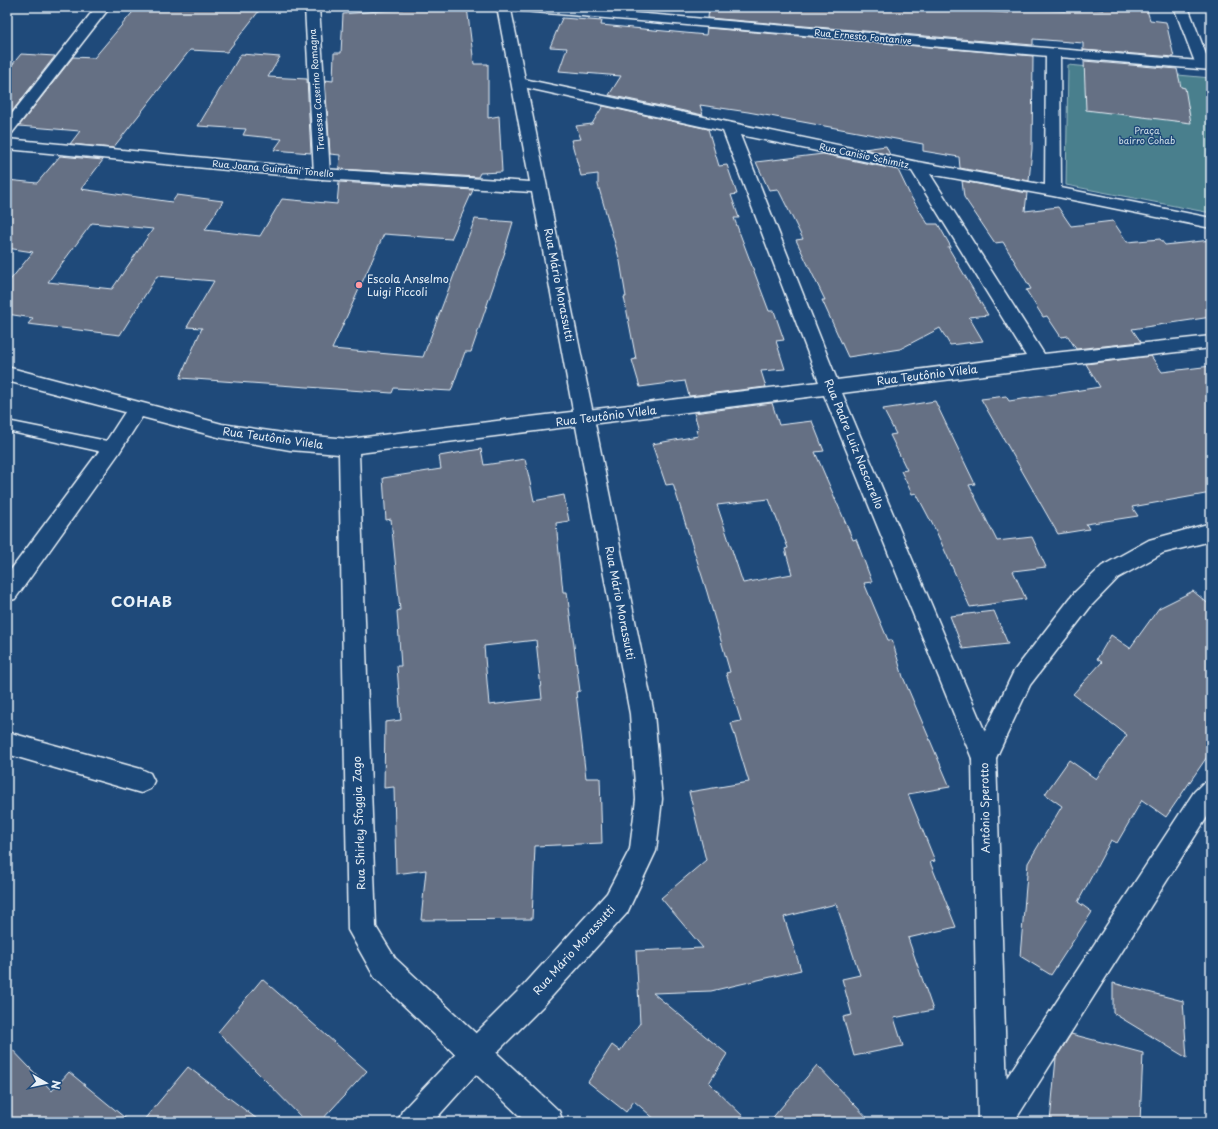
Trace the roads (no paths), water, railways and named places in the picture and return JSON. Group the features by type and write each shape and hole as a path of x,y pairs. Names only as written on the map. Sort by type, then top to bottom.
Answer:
{"street":[{"path":"7,130 103,7"},
{"name":"Travessa Caserino Romagna","path":"312,7 322,174"},
{"name":"Rua Mário Morassutti","path":"413,1122 475,1054 534,995 617,903 642,851 649,798 642,714 504,7"},
{"name":"Rua Ernesto Fontanive","path":"515,7 1207,66"},
{"path":"689,22 690,7"},
{"path":"1180,7 1207,66"},
{"path":"1053,191 1054,53"},
{"name":"Rua Canisio Schimitz","path":"519,82 918,167 1053,191 1211,223"},
{"name":"Rua Padre Luiz Nascarello","path":"730,128 830,387 984,758"},
{"name":"Rua Joana Guindani Tonello","path":"7,144 322,174 540,188"},
{"path":"918,167 1039,361"},
{"name":"Rua Teutônio Vilela","path":"7,374 138,408 222,432 290,442 349,447 585,419 1039,361 1211,342"},
{"path":"10,582 112,448 138,408"},
{"name":"Rua Shirley Sfoggia Zago","path":"349,447 362,930 385,968 548,1122"},
{"name":"Antônio Sperotto","path":"994,1122 984,758 1022,678 1082,599 1110,572 1158,546 1211,532"},
{"path":"7,743 141,780"},
{"path":"994,1122 1203,801 1211,793"}],"lane":[{"path":"7,426 112,448"}],"place":[{"name":"Escola Anselmo Luigi Piccoli","path":"359,285"}],"district":[{"name":"COHAB","path":"142,602"}],"park label":[{"name":"Praça bairro Cohab","path":"1147,136"}]}
